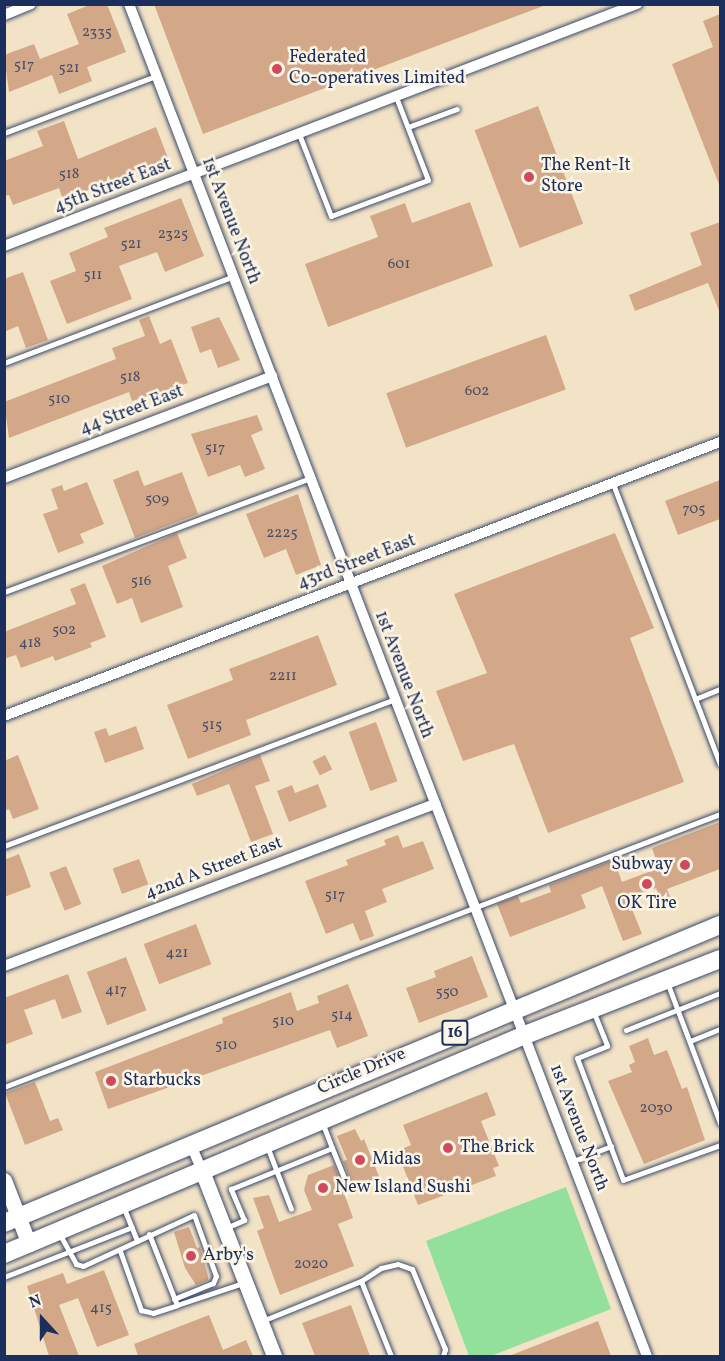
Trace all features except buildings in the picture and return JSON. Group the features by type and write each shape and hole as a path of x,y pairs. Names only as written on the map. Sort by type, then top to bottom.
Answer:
{"highway":[{"name":"Circle Drive","path":"12,1220 514,1008 720,925"},
{"name":"Circle Drive","path":"4,1254 123,1206 525,1035 720,959"}],"street":[{"path":"4,15 31,4"},
{"name":"1st Avenue North","path":"129,4 647,1356"},
{"name":"45th Street East","path":"4,246 637,4"},
{"name":"44 Street East","path":"4,478 272,376"},
{"name":"43rd Street East","path":"4,716 720,442"},
{"name":"42nd A Street East","path":"4,966 436,804"},
{"path":"191,1145 274,1356"},
{"path":"4,1180 12,1220 29,1244"}],"lane":[{"path":"4,133 156,76"},
{"path":"299,134 331,216 428,180 396,97"},
{"path":"408,127 457,109"},
{"path":"4,363 234,276"},
{"path":"4,592 311,478"},
{"path":"613,484 720,764"},
{"path":"695,699 720,689"},
{"path":"4,846 395,699"},
{"path":"4,1087 720,814"},
{"path":"666,980 720,1123"},
{"path":"626,1030 720,993"},
{"path":"593,1008 607,1046 577,1058 623,1180 720,1145"},
{"path":"690,1041 720,1029"},
{"path":"321,1121 346,1182"},
{"path":"266,1144 291,1209"},
{"path":"573,1161 611,1146"},
{"path":"224,1228 244,1220 231,1189 332,1148"},
{"path":"123,1206 137,1241"},
{"path":"58,1232 76,1264 83,1266 120,1251 149,1234 194,1215 216,1276 213,1283 153,1313 141,1310 120,1251"},
{"path":"4,1277 67,1251 77,1251 132,1227"},
{"path":"149,1234 175,1302"},
{"path":"261,1321 361,1281 381,1268 398,1264 412,1269 445,1349 443,1356"},
{"path":"361,1281 391,1356"},
{"path":"175,1302 245,1282"}],"green space":[{"path":"566,1187 611,1309 491,1356 469,1356 426,1241"}],"place":[{"name":"Federated Co-operatives Limited","path":"277,69"},
{"name":"The Rent-It Store","path":"529,177"},
{"name":"Subway","path":"685,865"},
{"name":"OK Tire","path":"647,884"},
{"name":"Starbucks","path":"111,1081"},
{"name":"The Brick","path":"448,1148"},
{"name":"Midas","path":"360,1160"},
{"name":"New Island Sushi","path":"323,1188"},
{"name":"Arby's","path":"191,1256"}]}
